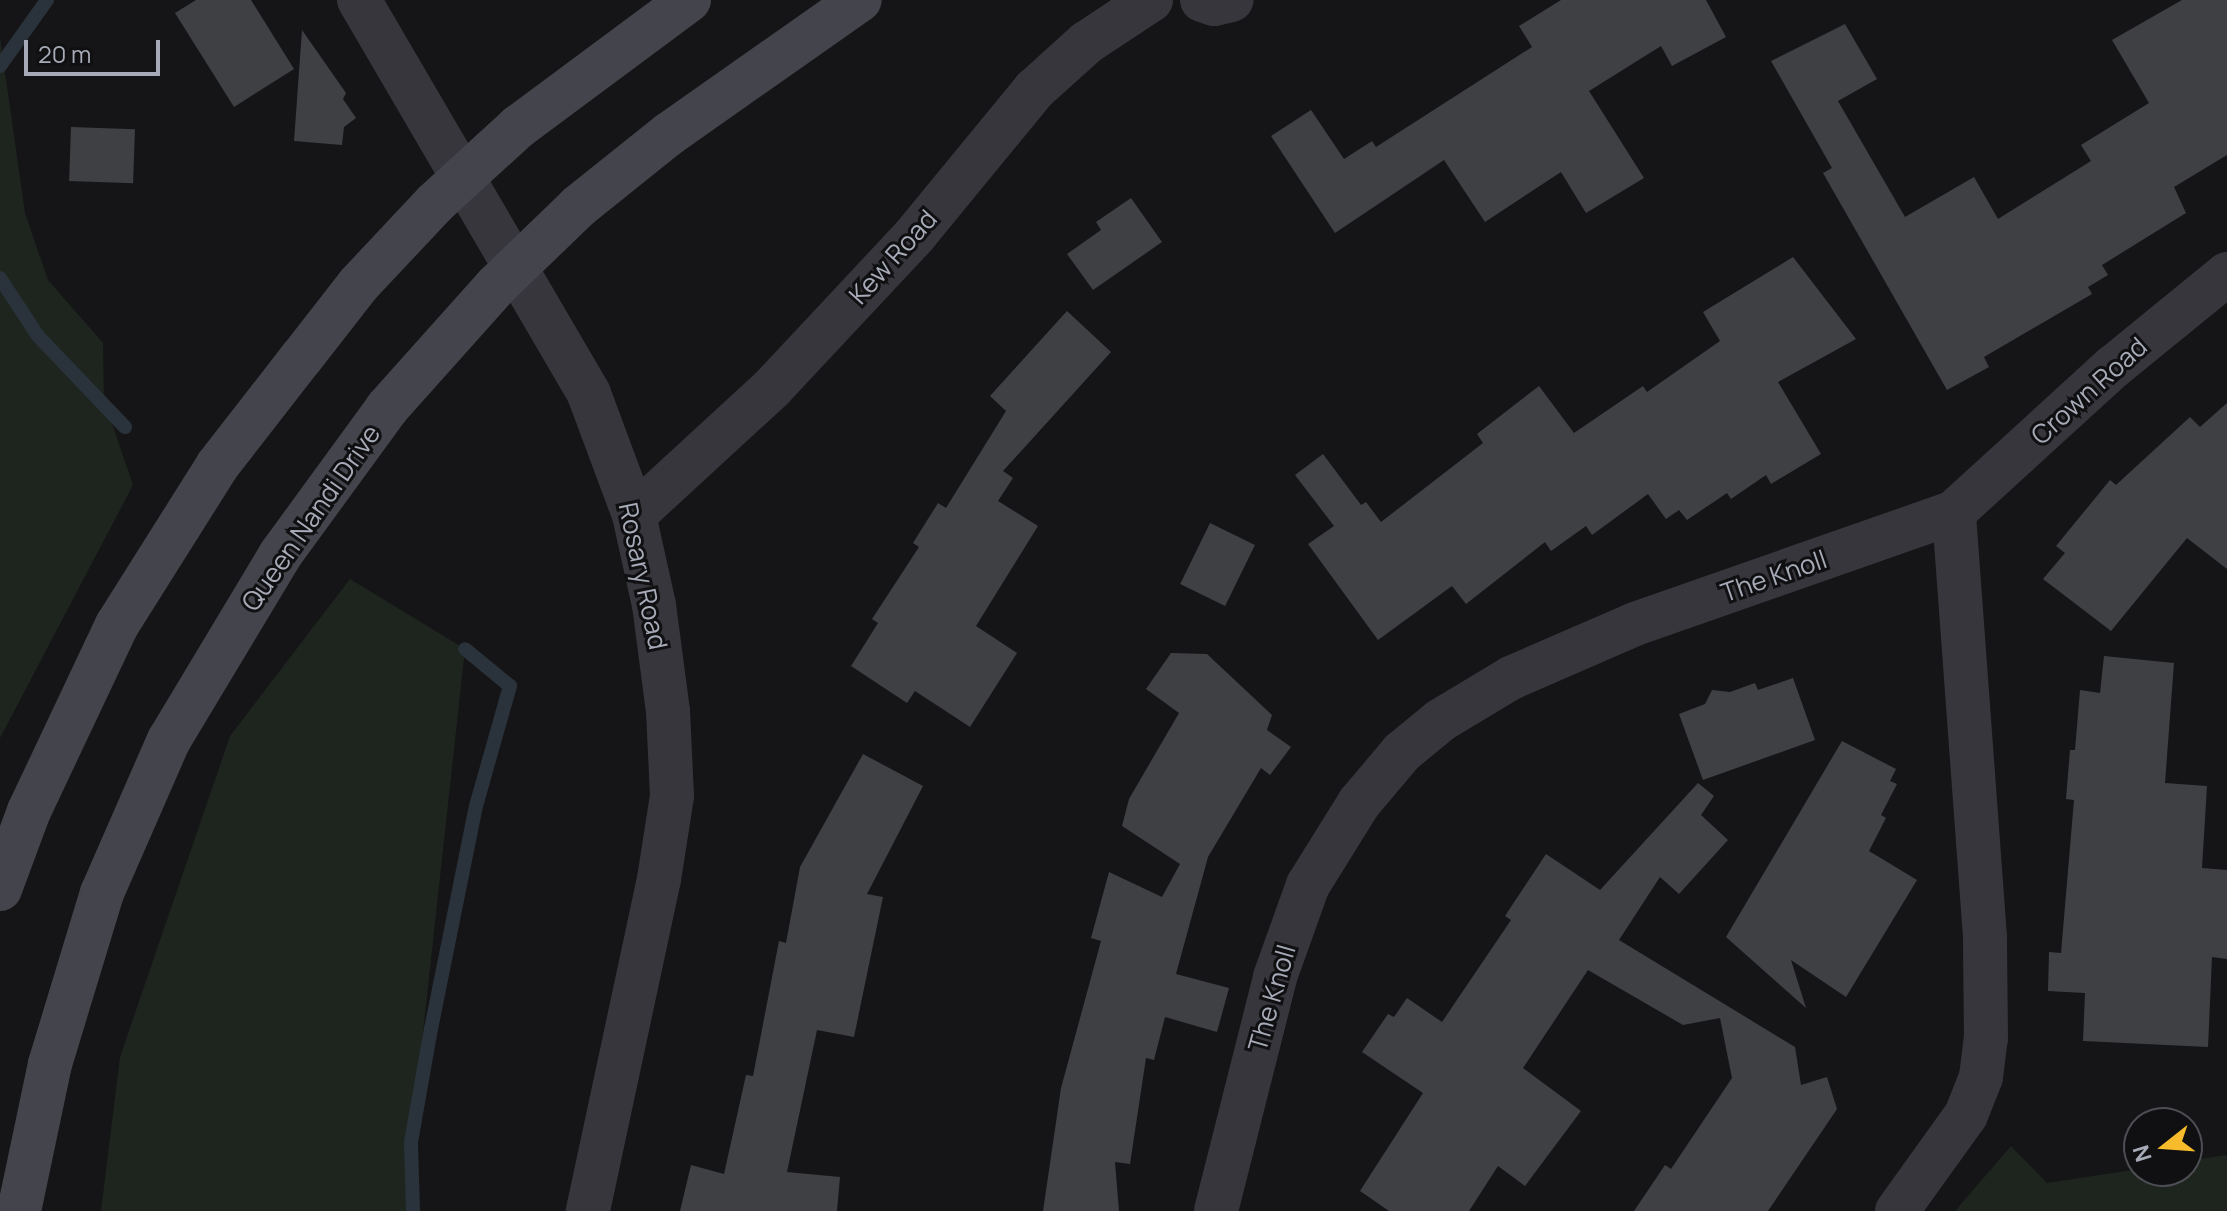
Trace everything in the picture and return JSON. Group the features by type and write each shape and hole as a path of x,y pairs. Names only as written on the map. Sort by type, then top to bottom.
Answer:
{"main road":[{"path":"0,889 29,811 117,625 217,466 358,285 445,193 602,60 689,0"},
{"name":"Queen Nandi Drive","path":"19,1211 50,1064 102,893 169,740 280,555 387,408 507,275 579,206 669,134 860,0"}],"street":[{"name":"Rosary Road","path":"359,0 589,394 634,515 666,696 672,796 659,879 588,1211"},
{"name":"Kew Road","path":"634,515 772,388 915,235 1034,90 1086,43 1151,0"},
{"path":"1202,0 1214,4 1232,0"},
{"name":"Crown Road","path":"1954,512 2113,367 2227,274"},
{"path":"1897,1211 1966,1115 1981,1077 1986,1039 1985,937 1954,512"},
{"name":"The Knoll","path":"1216,1211 1275,977 1308,885 1359,803 1402,752 1441,720 1552,660 1635,624 1954,512"}],"shaded area":[{"path":"0,37 25,213 48,280 103,343 104,400 133,485 0,738"},
{"path":"350,579 465,649 411,1142 413,1211 101,1211 120,1057 230,736"},
{"path":"2011,1146 2047,1183 2123,1171 2123,1187 2203,1187 2203,1159 2227,1155 2227,1211 1955,1211"}],"building":[{"path":"196,0 251,0 294,69 234,107 175,13"},
{"path":"1561,0 1706,0 1726,37 1672,66 1661,46 1589,91 1644,178 1586,213 1561,172 1485,222 1444,160 1335,233 1271,136 1311,110 1344,159 1372,141 1376,147 1532,47 1519,26"},
{"path":"2182,0 2227,0 2227,155 2174,187 2186,213 2102,265 2108,275 2088,287 2092,294 1984,357 1989,367 1947,390 1823,173 1832,168 1771,61 1845,24 1877,79 1838,101 1905,217 1974,177 1998,219 2091,161 2081,145 2149,103 2112,40"},
{"path":"302,30 346,93 343,99 356,118 344,127 342,145 294,141"},
{"path":"71,127 135,129 133,183 69,181"},
{"path":"1131,198 1162,242 1093,290 1067,254 1101,230 1096,222"},
{"path":"1793,257 1856,339 1778,382 1821,454 1771,484 1766,475 1731,499 1727,493 1687,520 1679,510 1666,519 1648,494 1592,535 1586,526 1551,551 1545,542 1466,604 1452,586 1378,640 1308,544 1334,526 1295,475 1323,454 1361,505 1366,502 1381,522 1483,443 1477,434 1539,386 1574,433 1643,386 1647,392 1720,341 1703,312"},
{"path":"1067,311 1111,352 1003,471 1013,478 998,501 1038,526 976,626 1017,653 970,727 915,691 907,703 851,666 878,623 872,619 919,547 913,543 938,503 946,508 1006,411 990,396"},
{"path":"2227,403 2227,569 2187,538 2111,631 2043,579 2065,553 2056,546 2110,480 2116,485 2190,417 2200,427"},
{"path":"1210,523 1255,545 1225,606 1180,584"},
{"path":"1171,653 1207,654 1272,715 1267,730 1291,747 1270,775 1261,768 1208,857 1176,974 1229,988 1217,1032 1165,1017 1154,1060 1146,1058 1130,1164 1115,1162 1119,1211 1043,1211 1061,1088 1101,941 1091,938 1109,872 1162,897 1180,864 1122,826 1129,799 1179,713 1146,689"},
{"path":"2104,656 2174,663 2165,783 2207,786 2202,868 2227,870 2227,959 2212,957 2208,1047 2083,1041 2085,993 2048,991 2049,952 2061,953 2074,800 2066,799 2070,750 2075,750 2080,690 2100,693"},
{"path":"1793,678 1815,740 1703,780 1679,714 1705,704 1712,690 1730,692 1755,683 1758,690"},
{"path":"1842,741 1896,769 1890,781 1897,784 1881,815 1886,818 1869,851 1917,880 1846,997 1791,960 1806,1008 1726,937"},
{"path":"863,754 923,786 867,894 883,897 854,1037 817,1030 787,1172 840,1177 837,1211 680,1211 691,1165 724,1174 746,1075 753,1076 779,941 786,943 800,867"},
{"path":"1698,783 1714,796 1701,815 1728,840 1679,894 1660,877 1619,940 1795,1047 1801,1085 1827,1077 1837,1109 1768,1211 1634,1211 1665,1165 1671,1169 1732,1078 1720,1018 1683,1025 1588,970 1523,1068 1581,1111 1525,1186 1498,1166 1469,1211 1389,1211 1360,1191 1423,1093 1362,1052 1388,1014 1394,1017 1407,998 1442,1022 1511,920 1505,916 1546,854 1600,890"}],"waterway":[{"path":"0,66 47,0"},
{"path":"0,278 38,336 125,427"},
{"path":"413,1211 411,1142 431,1029 476,806 510,686 465,649"}]}
